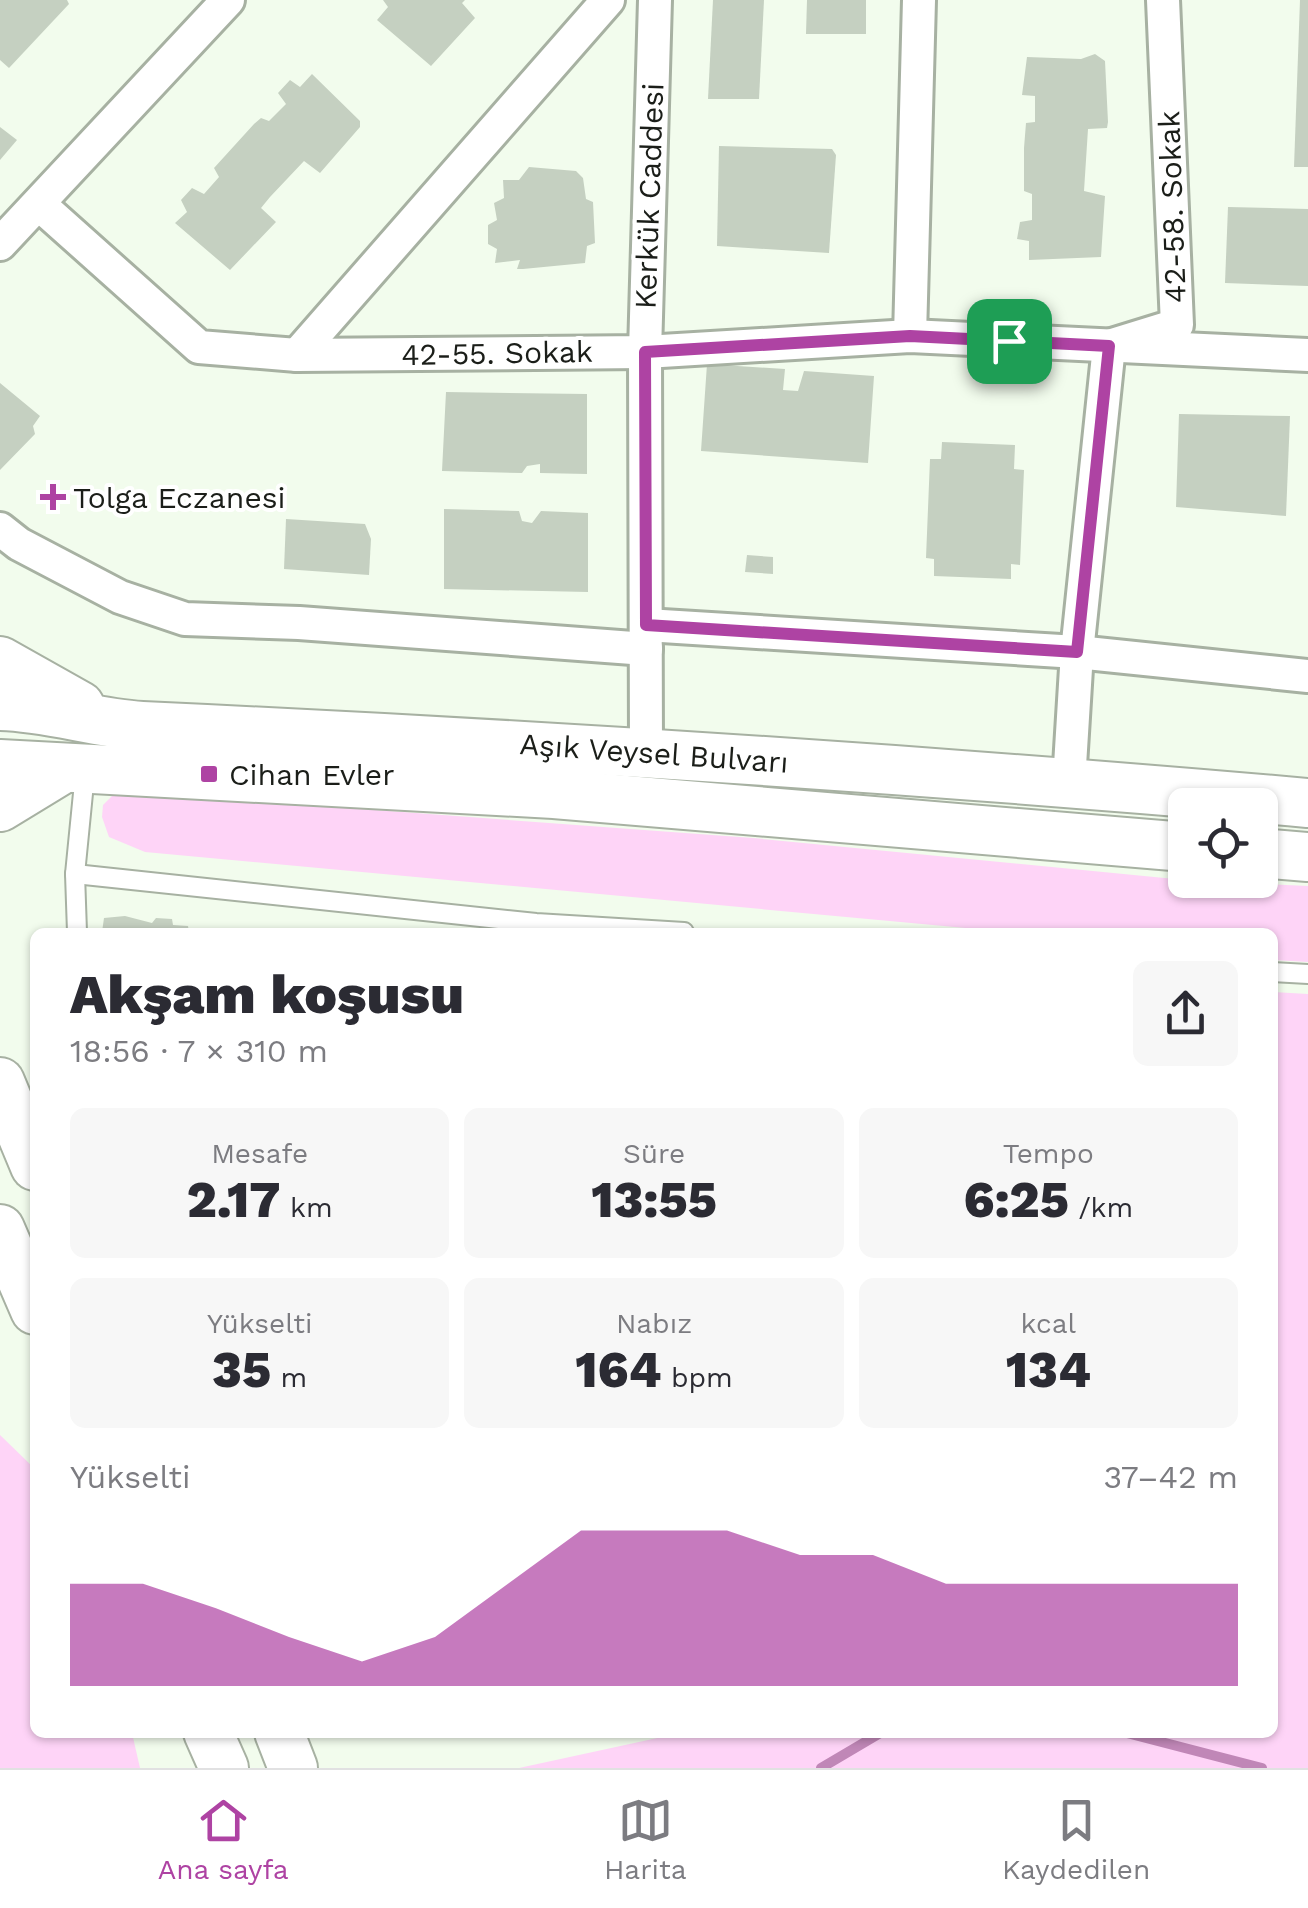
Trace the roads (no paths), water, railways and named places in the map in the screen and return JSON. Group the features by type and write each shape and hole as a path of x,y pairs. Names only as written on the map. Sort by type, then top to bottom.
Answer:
{"street":[{"path":"0,244 228,0"},
{"path":"297,355 608,0"},
{"name":"Kerkük Caddesi","path":"646,751 645,352 654,0"},
{"path":"910,336 919,0"},
{"name":"42-58. Sokak","path":"1109,346 1176,325 1163,0"},
{"name":"42-55. Sokak","path":"40,204 199,347 297,355 645,352 910,336 1308,355"},
{"path":"1069,782 1077,652 1109,346"},
{"path":"0,529 18,544 120,597 184,620 1077,652 1308,676"},
{"path":"0,661 114,724"},
{"name":"Aşık Veysel Bulvarı","path":"0,706 29,707 114,724 646,751 1308,802"},
{"name":"Aşık Veysel Bulvarı","path":"0,764 554,794 1168,846"},
{"path":"0,807 75,768"},
{"path":"1278,854 1308,857"},
{"path":"0,1082 30,1154"},
{"path":"0,1229 30,1298"},
{"path":"211,1738 224,1768"},
{"path":"281,1738 293,1768"}],"lane":[{"path":"75,768 77,928"},
{"path":"75,874 625,928"},
{"path":"1278,972 1308,974"}],"waterway":[{"path":"821,1768 872,1738"},
{"path":"1146,1738 1262,1768"}],"place":[{"name":"Tolga Eczanesi","path":"53,497"},
{"name":"Cihan Evler","path":"209,774"}]}
